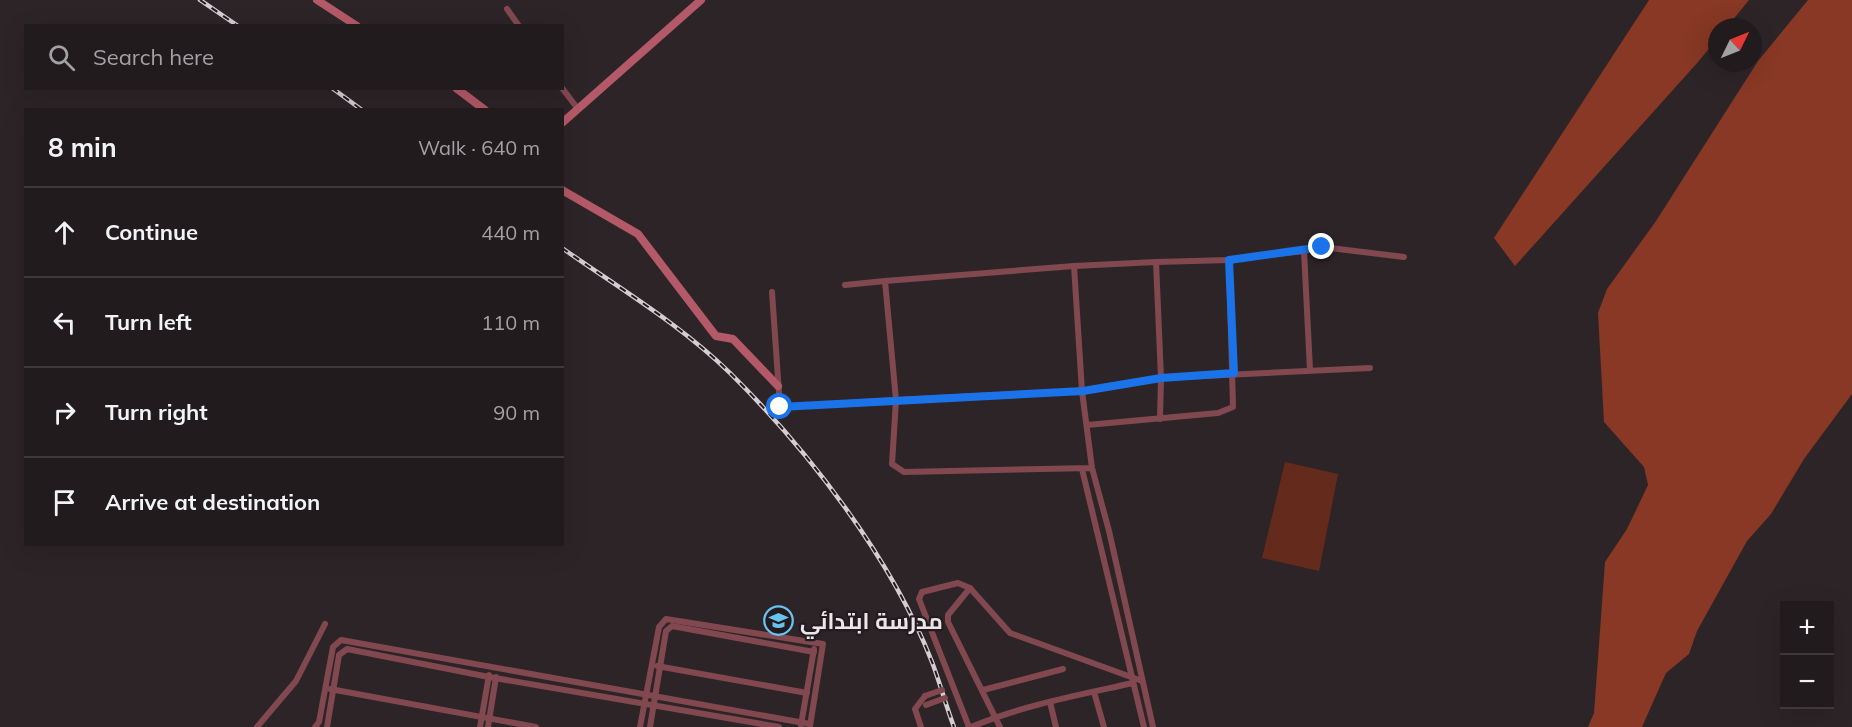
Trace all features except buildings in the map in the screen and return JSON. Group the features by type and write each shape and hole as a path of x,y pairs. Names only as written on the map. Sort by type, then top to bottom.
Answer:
{"street":[{"path":"317,0 354,24"},
{"path":"564,121 701,0"},
{"path":"507,9 518,24"},
{"path":"459,90 482,108"},
{"path":"564,90 578,109"},
{"path":"564,191 638,234 717,336 733,339 778,386"},
{"path":"845,285 1074,266 1229,260 1322,247 1404,257"},
{"path":"1304,251 1310,370"},
{"path":"1087,425 1160,419 1228,410 1233,406 1234,373 1229,260"},
{"path":"1156,262 1161,378 1160,419"},
{"path":"1074,266 1083,391 1092,468 1109,531 1153,727"},
{"path":"885,281 896,400 892,464 904,472 1092,468"},
{"path":"772,292 780,407 1083,391 1161,378 1370,368"},
{"path":"1082,469 1144,727"},
{"path":"1133,680 1095,692 994,717 970,727 919,599 922,592 957,582 970,588 1010,633 1133,680 1142,681"},
{"path":"970,588 948,615 948,621 1000,727"},
{"path":"640,727 645,700 651,665 659,627 666,619 823,644 810,726 654,701 645,700 492,678 347,649 339,655 327,727 317,724 333,647 341,640 645,700"},
{"path":"257,727 296,681 325,624"},
{"path":"650,727 666,631 672,626 814,652"},
{"path":"801,725 815,643"},
{"path":"651,665 807,693"},
{"path":"488,727 493,669"},
{"path":"983,690 1063,669"},
{"path":"480,727 492,678"},
{"path":"921,727 915,709 925,696 952,686"},
{"path":"326,688 536,727"},
{"path":"1095,692 1104,727"},
{"path":"918,717 926,705 956,694"},
{"path":"654,701 778,727"},
{"path":"1050,702 1056,727"}],"shaded area":[{"path":"1649,0 1749,0 1734,18 1708,18 1708,50 1515,266 1494,238"},
{"path":"1808,0 1852,0 1852,394 1804,459 1771,514 1747,541 1697,631 1689,654 1666,673 1642,727 1588,727 1594,713 1605,562 1627,529 1648,485 1644,467 1604,422 1598,313 1607,289 1656,221 1751,72 1762,72 1762,56"},
{"path":"1285,462 1338,474 1319,571 1262,558"}],"railway":[{"path":"200,0 235,24"},
{"path":"335,90 359,108"},
{"path":"564,249 649,308 711,355 759,403 818,471 895,584 932,662 954,727"}],"place":[{"name":"مدرسة ابتدائي","path":"779,621"}],"route":[{"path":"780,407 1083,391 1161,378 1234,373 1229,260 1322,247"}]}
